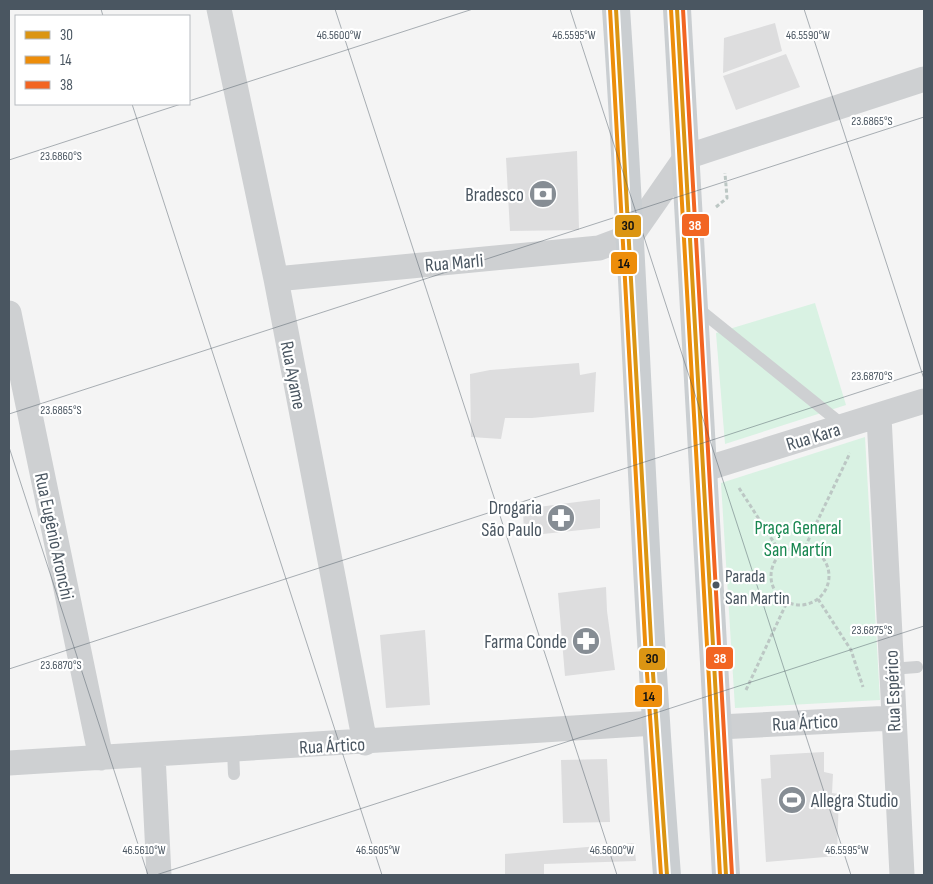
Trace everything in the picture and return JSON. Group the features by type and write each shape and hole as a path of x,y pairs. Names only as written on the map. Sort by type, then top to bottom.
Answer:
{"main road":[{"path":"616,9 631,236 655,724 667,875"},
{"path":"677,9 693,304 712,467 719,727 726,875"}],"street":[{"name":"Rua Ayame","path":"219,9 276,279 365,743"},
{"path":"631,236 686,157 924,79"},
{"name":"Rua Marli","path":"276,279 598,248 631,236"},
{"name":"Rua Eugênio Aronchi","path":"9,313 101,758"},
{"name":"Rua Kara","path":"712,467 924,401"},
{"name":"Rua Espérico","path":"863,421 891,669 884,718 902,875"},
{"name":"Rua Ártico","path":"719,727 884,718"},
{"name":"Rua Ártico","path":"9,763 153,755 233,762 365,743 655,724"},
{"path":"153,755 159,875"}],"lane":[{"path":"693,304 863,421"},
{"path":"891,669 917,667"}],"path":[{"path":"806,547 863,421"},
{"path":"712,467 782,554"},
{"path":"806,547 820,555 828,569 828,585 818,599 803,605 787,602 775,591 771,575 776,559 782,554 789,548 806,547"},
{"path":"818,599 851,650 884,718"},
{"path":"745,726 745,691 787,602"}],"green space":[{"path":"815,303 846,405 725,444 716,333"},
{"name":"Praça General San Martín","path":"865,437 880,700 735,708 721,483"}],"building":[{"path":"775,23 782,51 723,73 724,38"},
{"path":"786,54 800,87 736,110 723,76"},
{"name":"Bradesco","path":"577,151 579,230 510,231 506,158"},
{"path":"579,363 580,375 596,372 594,412 532,418 505,418 501,439 471,437 470,374 490,370"},
{"name":"Drogaria São Paulo","path":"600,499 600,528 524,536 523,509"},
{"name":"Farma Conde","path":"606,587 607,611 615,670 565,676 558,593"},
{"path":"425,630 430,705 386,708 380,635"},
{"path":"824,752 824,772 833,774 832,793 839,794 837,856 766,862 761,779 771,778 770,755"},
{"path":"607,759 610,822 563,823 561,760"},
{"path":"634,843 636,861 544,864 544,875 505,875 505,854"}],"transit line":[{"name":"14","path":"610,9 646,659 661,875"},
{"name":"30","path":"616,9 652,659 667,875"},
{"name":"14","path":"671,9 720,875"},
{"name":"30","path":"677,9 726,875"},
{"name":"38","path":"683,9 732,875"}],"place":[{"name":"Bradesco","path":"543,194"},
{"name":"Drogaria São Paulo","path":"561,518"},
{"name":"Parada San Martin","path":"716,585"},
{"name":"Farma Conde","path":"586,641"},
{"name":"Allegra Studio","path":"792,800"}]}
